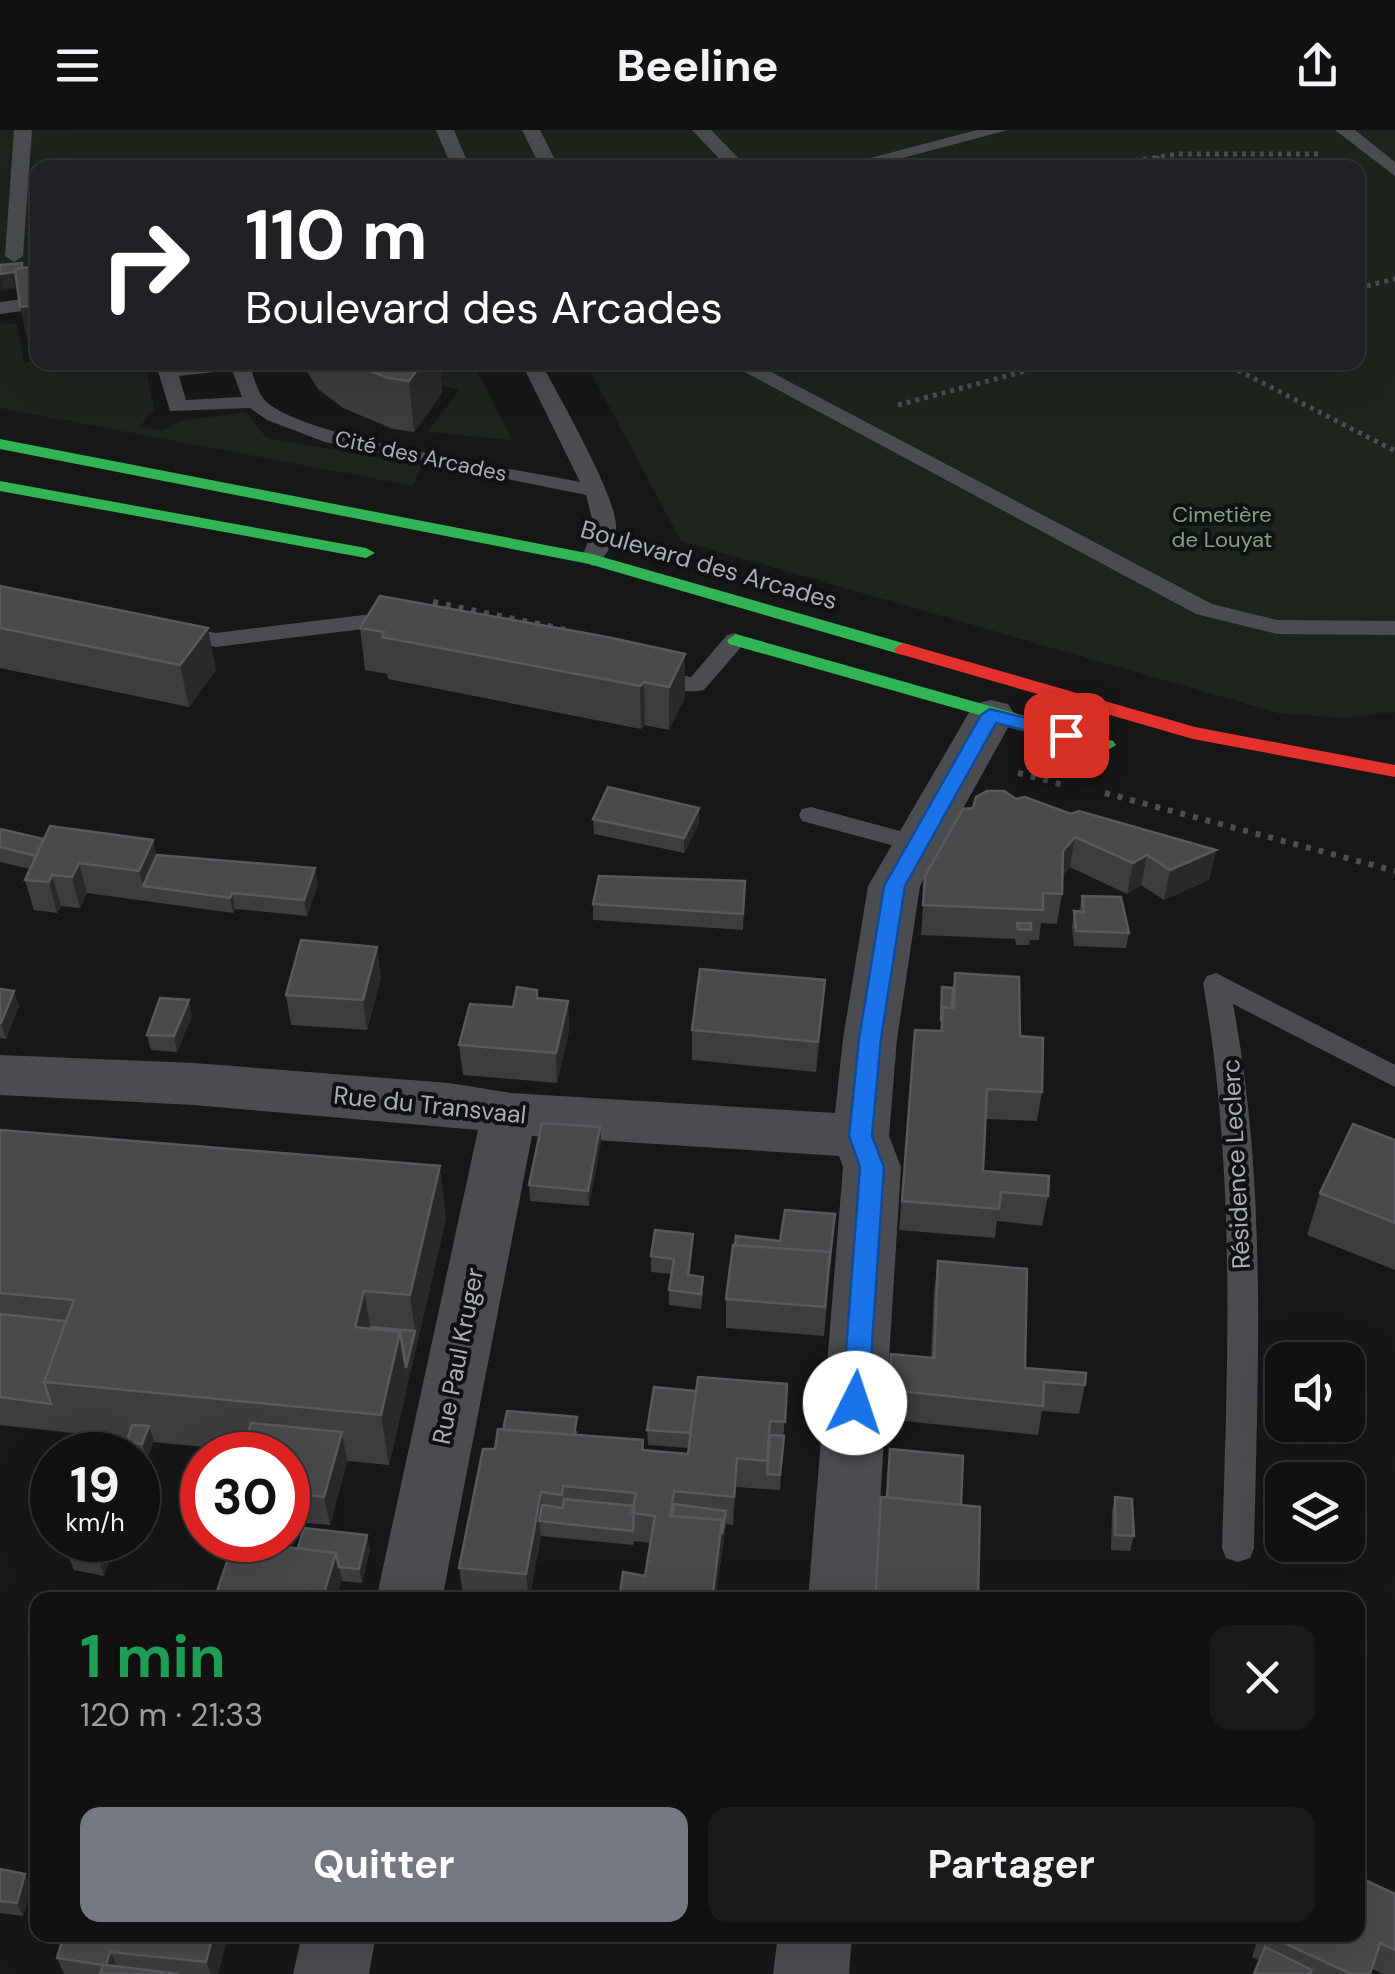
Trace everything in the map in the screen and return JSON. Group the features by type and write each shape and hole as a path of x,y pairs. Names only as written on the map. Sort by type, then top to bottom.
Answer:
{"main road":[{"name":"Boulevard des Arcades","path":"0,444 592,559 1193,732 1395,770"},
{"path":"0,486 382,556"},
{"path":"726,637 1123,750"}],"street":[{"path":"842,1592 872,1167 860,1136 870,1039 894,886 990,715"},
{"name":"Rue du Transvaal","path":"1,1078 194,1084 449,1104 512,1114 860,1136"},
{"name":"Rue Paul Kruger","path":"411,1592 498,1155 512,1114"},
{"path":"331,1974 338,1942"},
{"path":"811,1974 815,1942"}],"lane":[{"path":"7,257 22,130"},
{"path":"445,130 457,160"},
{"path":"531,130 546,160"},
{"path":"701,130 731,160"},
{"path":"874,160 999,130"},
{"path":"1344,130 1395,171"},
{"path":"0,308 30,305"},
{"path":"534,370 595,491 605,527 592,559"},
{"path":"751,370 1204,609 1277,627 1395,628"},
{"name":"Cité des Arcades","path":"254,402 274,416 332,438 595,491"},
{"path":"157,629 216,640 380,620 417,628"},
{"path":"622,670 696,685 726,637"},
{"path":"811,815 917,844"},
{"name":"Résidence Leclerc","path":"1238,1548 1244,1231 1233,1062 1216,983 1395,1077"}],"path":[{"path":"1138,160 1242,152 1376,156"},
{"path":"1156,157 1160,160"},
{"path":"1365,286 1395,279"},
{"path":"844,420 1028,370"},
{"path":"1238,370 1395,451"}],"green space":[{"name":"Cimetière de Louyat","path":"0,130 1395,130 1395,712 1344,718 1278,713 681,541 590,370 1365,370 1365,160 30,160 30,287 0,291"},
{"path":"0,323 17,324 24,362 30,362 30,370 146,370 154,410 139,427 163,431 180,421 245,412 267,438 422,465 413,486 0,408"},
{"path":"405,370 477,370 512,440 428,432 459,390 433,384"}],"building":[{"path":"22,263 22,268 15,272 0,274 0,265"},
{"path":"30,267 30,306 20,307 15,269"},
{"path":"368,370 417,370 409,381"},
{"path":"0,586 208,628 180,665 0,628"},
{"path":"380,596 685,654 669,687 644,682 640,686 382,637 384,632 360,628"},
{"path":"608,787 699,808 684,838 593,819"},
{"path":"987,791 1004,791 1016,799 1025,797 1071,814 1079,811 1216,850 1170,870 1147,855 1133,863 1075,837 1063,851 1062,894 1043,893 1043,910 923,905 925,876 963,809 973,808 976,797"},
{"path":"50,826 153,840 139,871 79,863 72,877 52,875 49,882 25,880"},
{"path":"0,829 44,839 36,856 0,847"},
{"path":"157,855 315,868 304,900 232,893 230,898 143,886"},
{"path":"599,876 745,881 743,914 593,904"},
{"path":"1082,896 1121,897 1129,933 1076,931 1074,911 1084,912"},
{"path":"1017,923 1031,923 1031,930 1018,929"},
{"path":"301,940 377,947 363,1000 286,995"},
{"path":"700,969 825,980 818,1042 692,1030"},
{"path":"955,973 1019,977 1020,1036 1043,1038 1042,1092 987,1089 983,1171 1049,1176 1048,1196 1001,1192 999,1209 902,1201 915,1030 942,1031 943,1007 954,1008"},
{"path":"517,987 537,990 537,998 568,1001 556,1053 459,1045 470,1004 513,1007"},
{"path":"942,987 953,988 952,1008 943,1007 941,1021"},
{"path":"0,989 14,991 1,1023 0,1023"},
{"path":"160,998 189,1000 174,1036 147,1035"},
{"path":"542,1123 600,1127 588,1191 529,1185"},
{"path":"1353,1124 1395,1140 1395,1223 1320,1193"},
{"path":"0,1130 440,1166 410,1295 364,1291 355,1327 400,1332 381,1415 44,1382 74,1300 0,1293"},
{"path":"785,1210 835,1214 829,1266 830,1252 735,1245 736,1236 780,1241"},
{"path":"655,1230 693,1234 688,1275 703,1277 701,1294 669,1290 674,1259 651,1256"},
{"path":"733,1245 830,1252 825,1307 726,1299"},
{"path":"938,1261 1027,1269 1025,1368 1086,1373 1085,1385 1044,1382 1043,1406 889,1390 891,1354 934,1358"},
{"path":"0,1314 66,1321 44,1382 51,1404 0,1397"},
{"path":"371,1327 415,1331 406,1368 400,1332"},
{"path":"698,1377 787,1384 785,1422 770,1421 767,1461 737,1458 734,1497 674,1491 670,1516 722,1520 713,1592 620,1592 623,1572 645,1576 655,1516 632,1513 636,1493 563,1486 562,1495 541,1492 526,1574 459,1568 483,1449 495,1449 498,1429 643,1440 642,1450 688,1454"},
{"path":"654,1387 696,1391 690,1433 647,1430"},
{"path":"507,1411 577,1417 574,1435 503,1430"},
{"path":"251,1423 342,1432 324,1497 310,1495 310,1432 248,1432"},
{"path":"132,1425 149,1426 147,1432 130,1432"},
{"path":"770,1435 784,1436 780,1475 767,1474"},
{"path":"890,1449 963,1456 961,1505 887,1497"},
{"path":"881,1497 980,1507 978,1592 875,1592"},
{"path":"1115,1497 1132,1499 1134,1536 1115,1535"},
{"path":"564,1499 634,1506 633,1531 539,1521 542,1505 563,1508"},
{"path":"674,1504 726,1511 722,1534 722,1520 672,1516"},
{"path":"310,1529 367,1535 359,1569 339,1567 336,1553 310,1550"},
{"path":"310,1550 336,1553 324,1592 217,1592 227,1562 310,1562"},
{"path":"0,1869 25,1874 17,1903 0,1901"},
{"path":"1365,1880 1395,1894 1395,1950 1380,1943 1370,1974 1351,1974 1282,1942 1365,1942"},
{"path":"62,1942 211,1942 206,1962 110,1952 106,1965 179,1974 100,1974 103,1965 57,1958"},
{"path":"1265,1947 1312,1970 1310,1974 1254,1974"}],"traffic: fast":[{"path":"0,444 592,559 903,649"},
{"path":"0,486 366,553"},
{"path":"736,640 1106,745"}],"traffic: jam":[{"path":"903,649 1193,733 1395,771"}],"route":[{"path":"855,1403 872,1167 860,1136 870,1039 894,886 990,715 1066,735"}]}
